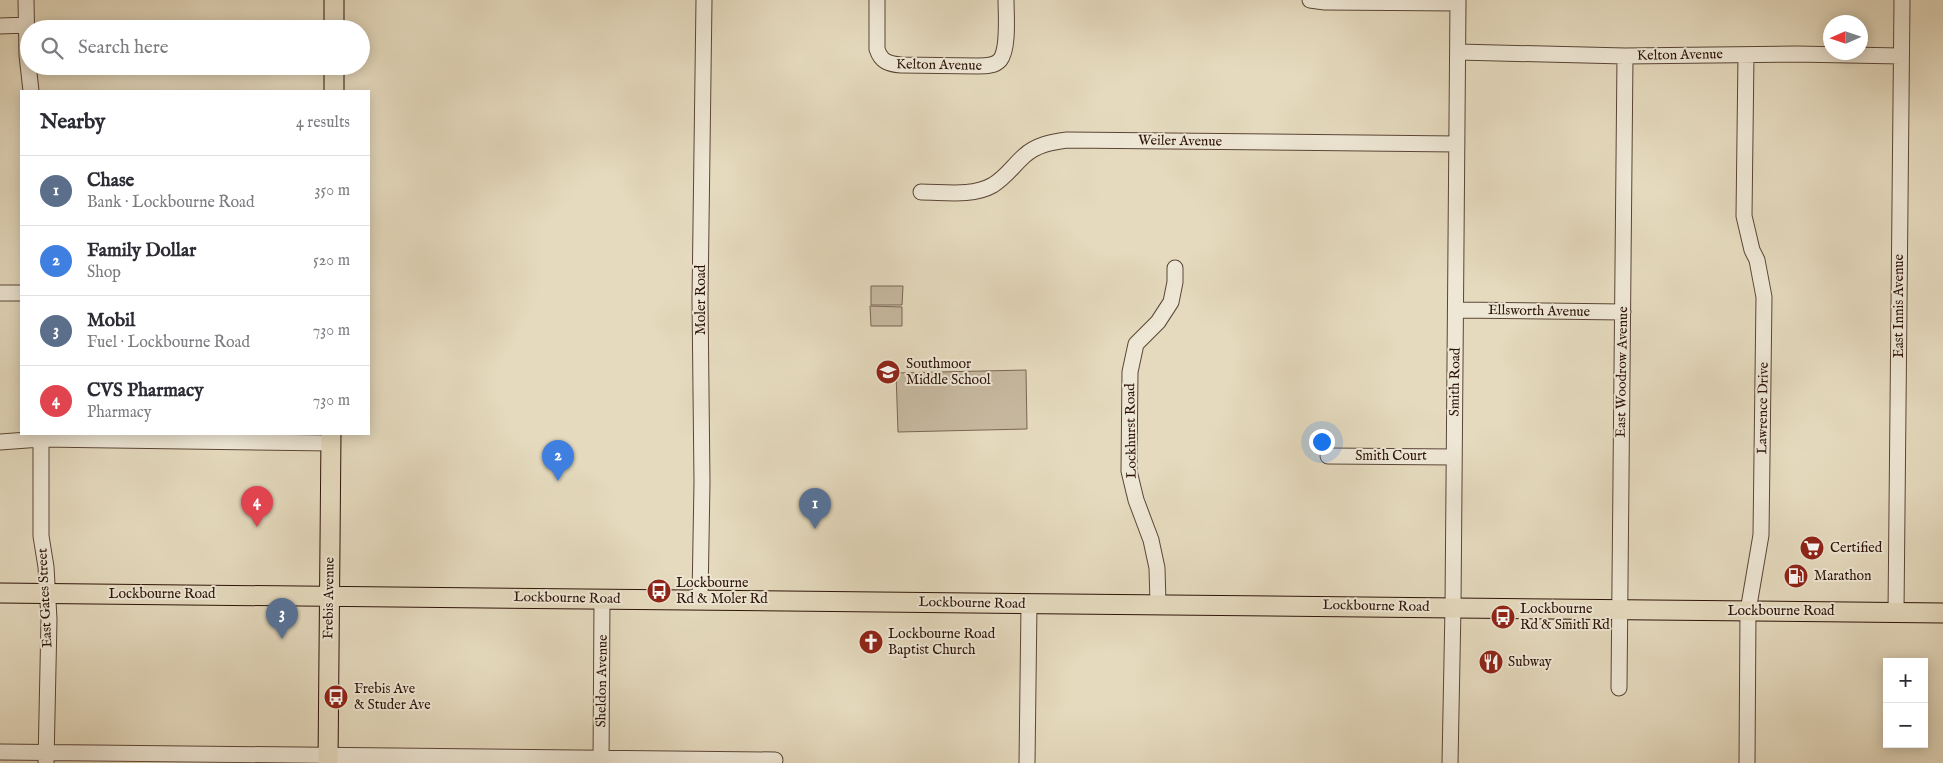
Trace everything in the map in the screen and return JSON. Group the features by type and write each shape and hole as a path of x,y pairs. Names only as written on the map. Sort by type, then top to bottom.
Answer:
{"main road":[{"path":"334,0 334,20"},
{"path":"334,75 334,90"},
{"name":"Frebis Avenue","path":"328,759 331,438"},
{"name":"Lockbourne Road","path":"0,593 1943,613"}],"street":[{"path":"26,0 26,20"},
{"name":"Moler Road","path":"700,599 702,482 700,291 704,0"},
{"name":"Kelton Avenue","path":"877,0 876,32 880,56 890,64 901,66 978,66 990,65 1000,61 1004,51 1006,0"},
{"path":"1310,0 1325,2 1458,2"},
{"name":"East Innis Avenue","path":"1896,612 1902,0"},
{"name":"Smith Road","path":"1450,763 1458,2"},
{"path":"0,26 20,25"},
{"name":"Kelton Avenue","path":"1458,52 1625,56 1901,56"},
{"name":"Lawrence Drive","path":"1746,55 1744,216 1752,250 1757,260 1764,297 1761,534 1748,612 1747,763"},
{"name":"East Woodrow Avenue","path":"1619,688 1625,56"},
{"path":"29,75 31,90"},
{"name":"Weiler Avenue","path":"920,192 963,193 991,186 1024,156 1037,147 1051,142 1067,140 1457,144"},
{"name":"Lockhurst Road","path":"1158,604 1157,568 1151,540 1130,478 1130,372 1136,344 1162,317 1171,302 1175,282 1174,268"},
{"path":"0,293 20,293"},
{"name":"Ellsworth Avenue","path":"1456,310 1623,312"},
{"path":"0,442 41,436 331,438"},
{"name":"East Gates Street","path":"41,436 41,536 48,594 46,758"},
{"name":"Smith Court","path":"1328,456 1454,457"},
{"name":"Sheldon Avenue","path":"601,760 602,599"},
{"path":"1027,763 1029,604"},
{"path":"0,752 46,758 775,760"}],"shaded area":[{"path":"871,286 903,286 902,305 871,305"},
{"path":"870,306 902,307 902,326 871,326"},
{"path":"1026,370 1027,429 898,432 896,373"}],"place":[{"name":"Southmoor Middle School","path":"888,372"},
{"name":"Family Dollar","path":"558,481"},
{"name":"CVS Pharmacy","path":"257,527"},
{"name":"Chase","path":"815,529"},
{"name":"Certified","path":"1812,548"},
{"name":"Marathon","path":"1796,576"},
{"name":"Lockbourne Rd & Moler Rd","path":"659,591"},
{"name":"Lockbourne Rd & Smith Rd","path":"1503,617"},
{"name":"Mobil","path":"282,639"},
{"name":"Lockbourne Road Baptist Church","path":"871,642"},
{"name":"Subway","path":"1491,662"},
{"name":"Frebis Ave & Studer Ave","path":"336,697"}]}
